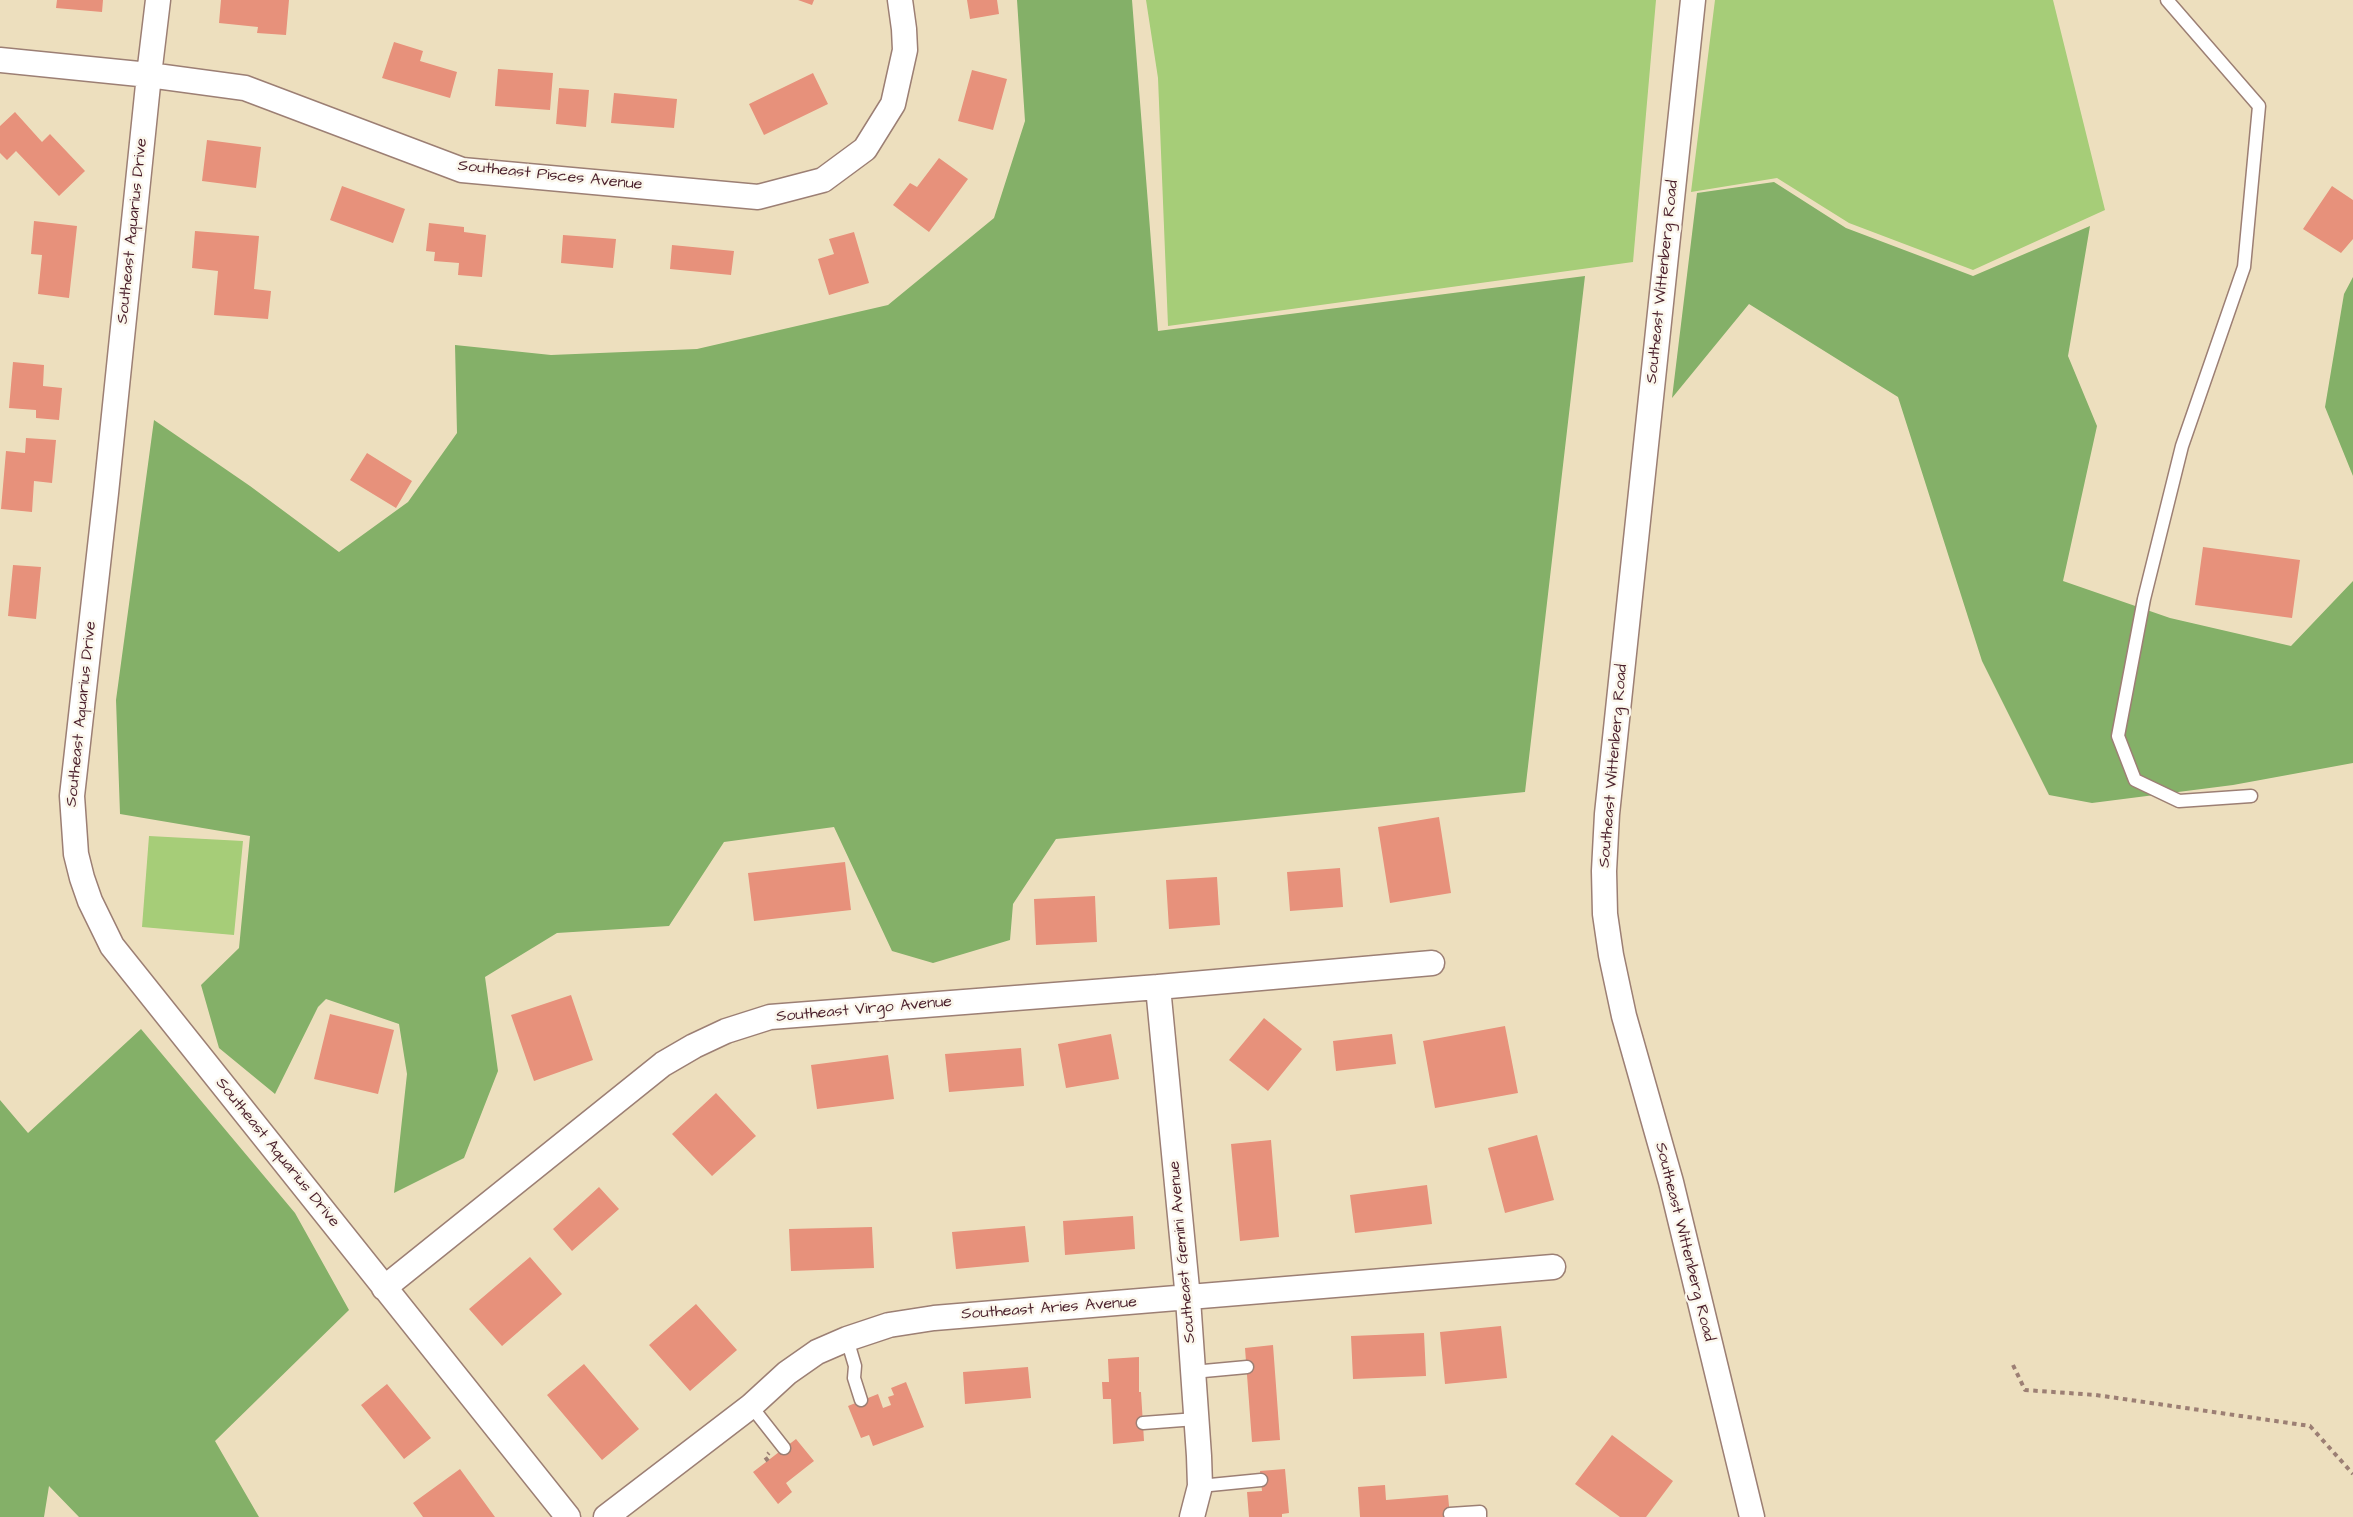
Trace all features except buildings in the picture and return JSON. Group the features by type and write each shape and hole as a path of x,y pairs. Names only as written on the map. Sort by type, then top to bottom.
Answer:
{"street":[{"name":"Southeast Aquarius Drive","path":"158,0 72,796 76,854 90,901 112,946 568,1517"},
{"name":"Southeast Pisces Avenue","path":"0,60 149,75 245,88 462,170 758,197 823,180 865,149 893,104 904,50 900,0"},
{"name":"Southeast Wittenberg Road","path":"1693,0 1607,814 1604,871 1605,914 1624,1016 1671,1182 1752,1517"},
{"name":"Southeast Virgo Avenue","path":"384,1288 663,1064 726,1031 770,1017 1432,963"},
{"name":"Southeast Gemini Avenue","path":"1158,987 1193,1372 1200,1486 1192,1517"},
{"name":"Southeast Aries Avenue","path":"606,1517 751,1406 787,1373 809,1357 847,1339 889,1325 934,1318 1188,1299 1553,1267"}],"lane":[{"path":"2168,0 2259,106 2244,267 2182,446 2144,599 2118,736 2135,780 2179,801 2251,796"},
{"path":"847,1339 855,1366 854,1378 861,1401"},
{"path":"1193,1372 1247,1367"},
{"path":"751,1406 784,1448"},
{"path":"1143,1423 1196,1419"},
{"path":"1200,1486 1261,1480"},
{"path":"1450,1514 1480,1512 1480,1517"}],"path":[{"path":"2013,1365 2025,1390 2096,1395 2310,1426 2353,1474"}],"green space":[{"path":"1017,0 1132,0 1158,331 1585,276 1525,792 1056,839 1013,904 1010,940 933,963 892,951 834,827 724,842 669,926 557,933 485,977 498,1071 464,1158 394,1193 407,1074 399,1024 326,999 318,1007 275,1094 219,1048 201,985 239,948 250,836 120,814 116,700 154,420 250,486 339,552 408,502 457,433 455,345 551,355 697,349 888,305 994,218 1025,121"},
{"path":"1146,0 1656,0 1633,262 1168,326 1158,78"},
{"path":"1715,0 2053,0 2105,210 1973,270 1849,223 1777,178 1691,192"},
{"path":"1774,182 1846,228 1973,276 2090,226 2068,356 2097,426 2063,581 2170,618 2291,646 2353,581 2353,763 2233,785 2092,803 2049,795 1982,661 1898,397 1749,304 1672,398 1697,193"},
{"path":"2353,277 2353,476 2325,407 2344,294"},
{"path":"149,836 243,841 234,935 142,927"},
{"path":"141,1029 295,1213 349,1310 215,1441 259,1517 79,1517 49,1486 44,1517 0,1517 0,1100 28,1133"}]}
